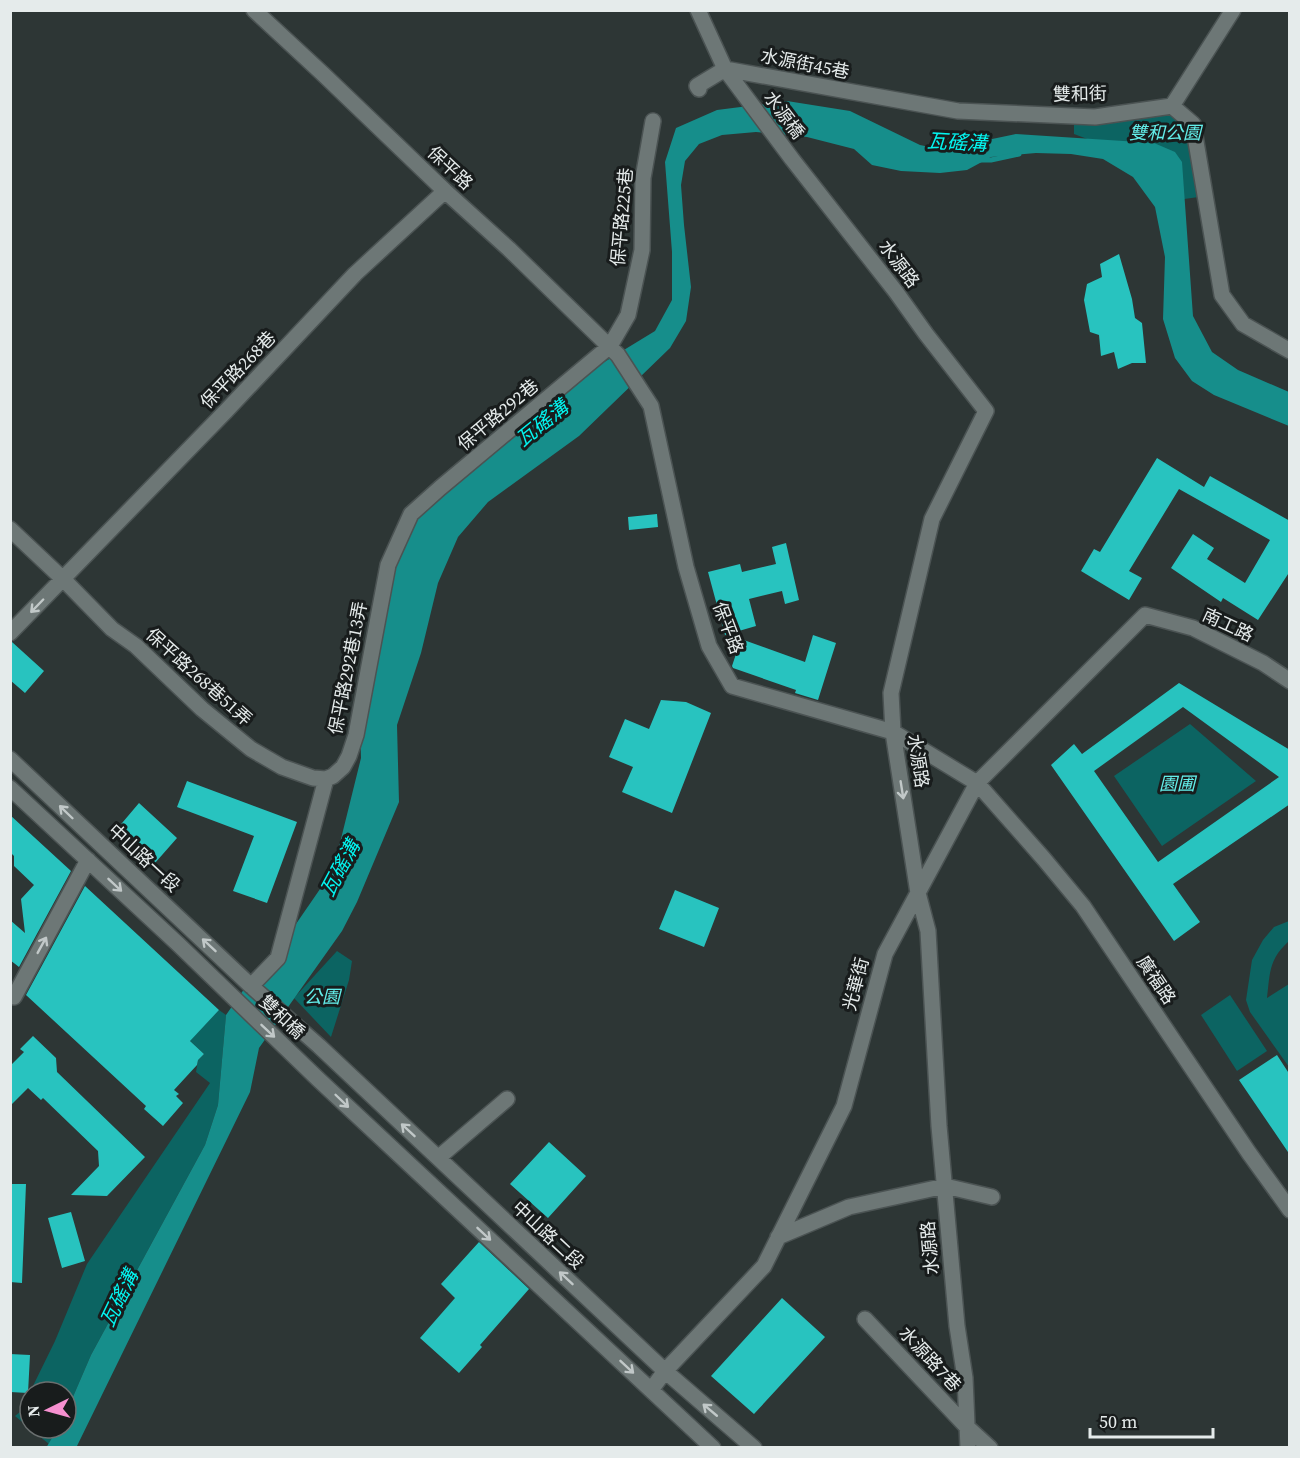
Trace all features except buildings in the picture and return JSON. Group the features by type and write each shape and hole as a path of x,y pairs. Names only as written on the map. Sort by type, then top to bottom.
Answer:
{"street":[{"name":"保平路","path":"254,10 509,249 614,351 651,406 686,567 710,646 732,686 893,732 977,783"},
{"name":"水源橋","path":"698,10 725,69 792,159"},
{"path":"1233,10 1172,106 1193,124 1222,295 1243,324 1290,351"},
{"path":"699,89 697,86 725,69"},
{"name":"水源街45巷","path":"725,69 877,97"},
{"name":"雙和街","path":"877,97 958,111 1095,117 1172,106"},
{"name":"保平路225巷","path":"614,351 628,315 642,250 643,178 653,121"},
{"name":"水源路","path":"792,159 986,411 932,519 891,693 893,732 918,893 928,931 938,1114 957,1326 965,1378 968,1448"},
{"name":"保平路268巷","path":"10,633 226,411 355,274 445,191"},
{"name":"保平路292巷","path":"411,514 440,488 614,351"},
{"name":"保平路292巷13弄","path":"326,779 343,767 350,756 388,565 411,514"},
{"name":"保平路268巷51弄","path":"10,529 112,629 136,645 202,709 251,749 282,766 313,778 326,779"},
{"name":"南工路","path":"1145,615 1193,628 1263,663 1290,681"},
{"name":"光華街","path":"651,1390 665,1371 764,1266 844,1106 885,954 977,783 1145,615"},
{"name":"中山路一段","path":"10,759 251,986"},
{"path":"251,986 278,958 326,779"},
{"name":"廣福路","path":"977,783 1083,906 1249,1153 1290,1210"},
{"path":"10,788 88,860 14,997"},
{"name":"雙和橋","path":"88,860 237,1003 651,1390"},
{"name":"雙和橋","path":"251,986 319,1046"},
{"name":"中山路二段","path":"319,1046 665,1371 754,1448"},
{"path":"438,1158 507,1099"},
{"path":"778,1237 849,1207 945,1186 992,1197"},
{"name":"水源路7巷","path":"865,1319 966,1426 990,1448"},
{"path":"651,1390 713,1448"}],"green space":[{"name":"雙和公園","path":"1175,105 1193,124 1206,196 1177,200 1090,140 1074,134 1074,116"},
{"name":"園圃","path":"1190,724 1256,781 1162,846 1114,776"},
{"path":"1289,921 1289,941 1274,960 1267,998 1289,984 1289,1067 1250,1012 1246,1000 1252,960 1263,940 1274,927"},
{"name":"公園","path":"337,951 352,961 349,980 331,1037 294,998"},
{"path":"1230,995 1267,1051 1237,1071 1201,1015"},
{"path":"219,1010 226,1015 218,1105 205,1145 91,1355 78,1385 78,1380 36,1380 87,1264 210,1083 196,1072 198,1060 204,1054 186,1037 196,1034"}],"water":[{"path":"787,101 850,111 920,145 949,151 973,143 1016,134 1154,143 1175,152 1182,162 1193,316 1212,352 1238,370 1289,392 1289,426 1214,395 1192,381 1175,358 1163,319 1165,257 1155,207 1133,177 1103,159 1071,154 1036,153 991,157 967,170 940,173 901,171 872,165 854,149 807,137 756,132 722,135 699,144 685,161 681,185 691,287 686,321 670,348 579,436 488,502 458,537 438,583 421,653 397,725 399,802 357,902 342,931 259,1048 250,1092 77,1446 46,1448 51,1440 78,1440 78,1385 91,1355 205,1145 218,1105 226,1015 256,972 287,937 329,876 338,851 361,758 360,725 391,585 406,533 429,503 596,367 655,331 672,300 672,252 665,162 676,128 717,110"}],"waterway":[{"name":"瓦磘溝","path":"978,160 991,160 1019,154"}]}
